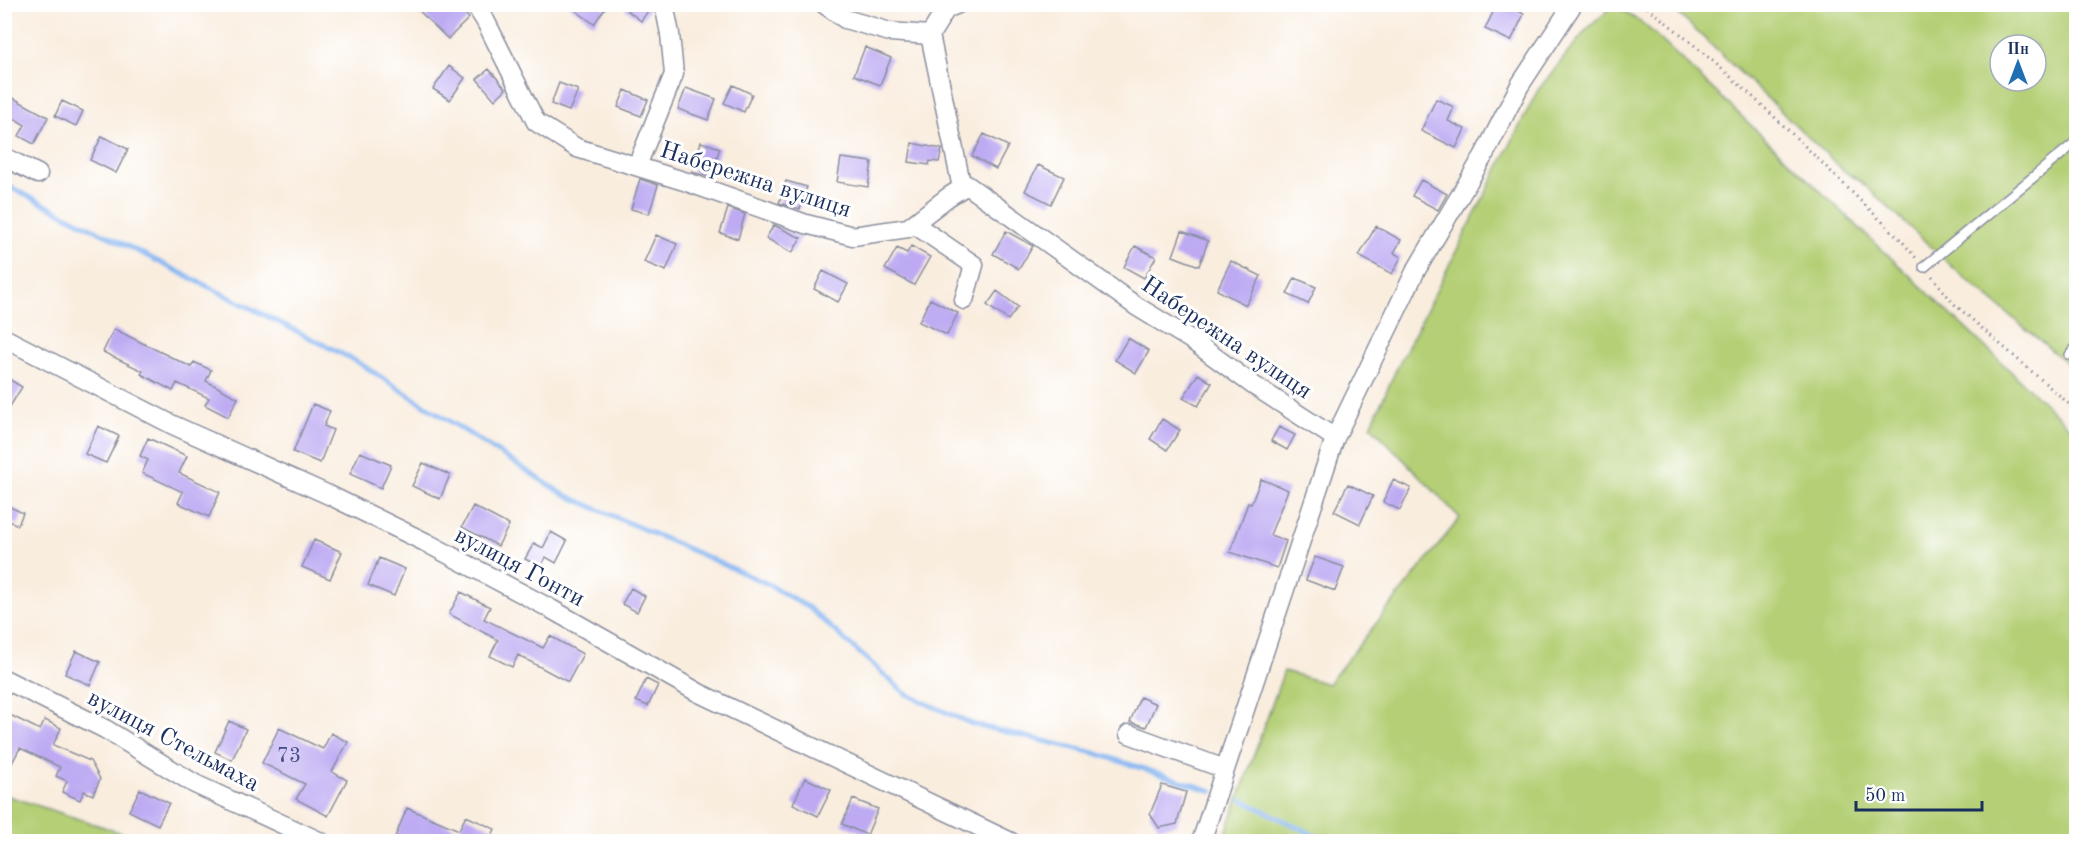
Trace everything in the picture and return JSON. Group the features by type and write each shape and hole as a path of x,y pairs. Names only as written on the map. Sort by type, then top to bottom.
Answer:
{"street":[{"name":"Набережна вулиця","path":"475,4 536,122 577,148 761,207 806,224 853,236 908,228 967,185 1136,306 1190,339 1253,385 1335,438"},
{"path":"637,166 674,74 664,4"},
{"path":"824,4 845,19 890,32 930,35"},
{"path":"958,4 946,9 930,35 962,188"},
{"path":"1201,842 1335,438 1415,272 1484,155 1520,85 1573,4"},
{"path":"4,158 38,174"},
{"path":"914,224 974,266 964,300"},
{"name":"вулиця Гонти","path":"4,338 173,424 425,542 551,609 699,693 1011,842"},
{"name":"вулиця Стельмаха","path":"4,679 105,729 195,784 321,842"},
{"path":"1129,734 1225,769"}],"lane":[{"path":"1924,267 2076,142"}],"path":[{"path":"1642,4 1673,27 1775,118 1901,240 1953,303 2076,410"}],"green space":[{"path":"1614,5 1645,25 2076,433 2076,841 1223,841 1284,671 1328,684 1460,518 1371,426 1395,372 1538,90 1586,30"},
{"path":"1669,5 2076,5 2076,371 1958,272 1860,181 1845,172"},
{"path":"5,795 122,833 140,841 5,841"}],"building":[{"path":"412,4 456,4 469,18 448,39"},
{"path":"567,4 608,4 594,24"},
{"path":"619,4 653,4 641,21"},
{"path":"1497,4 1505,4 1524,14 1511,41 1485,29"},
{"path":"865,47 891,58 880,85 854,75"},
{"path":"449,66 465,78 450,100 433,89"},
{"path":"489,69 506,89 495,100 477,79"},
{"path":"559,83 578,90 569,111 551,104"},
{"path":"733,85 752,94 744,112 724,103"},
{"path":"686,88 716,99 708,120 678,109"},
{"path":"625,90 648,100 641,116 618,107"},
{"path":"4,93 48,117 34,144 19,136 25,125 4,112"},
{"path":"1436,99 1454,107 1448,121 1465,129 1456,148 1421,131"},
{"path":"62,101 83,111 76,126 55,116"},
{"path":"984,134 1008,146 996,169 972,156"},
{"path":"102,136 128,149 116,173 90,160"},
{"path":"701,142 720,148 710,177 692,172"},
{"path":"912,143 942,149 939,162 930,161 929,165 909,162"},
{"path":"841,158 872,162 868,187 837,182"},
{"path":"1038,165 1064,177 1051,204 1025,191"},
{"path":"640,179 658,185 649,214 631,209"},
{"path":"1421,180 1447,194 1438,210 1412,196"},
{"path":"786,181 807,187 800,209 779,203"},
{"path":"728,208 745,214 738,239 720,233"},
{"path":"774,225 801,238 792,253 766,238"},
{"path":"1376,226 1401,240 1394,253 1401,257 1392,274 1359,256"},
{"path":"1006,231 1033,246 1019,269 993,254"},
{"path":"1182,231 1208,241 1199,266 1173,256"},
{"path":"656,235 677,244 666,271 644,262"},
{"path":"911,246 930,257 914,285 885,269 897,248 907,253"},
{"path":"1135,246 1156,257 1144,278 1124,267"},
{"path":"1231,261 1261,276 1246,305 1217,290"},
{"path":"823,271 848,284 838,302 814,289"},
{"path":"1295,278 1316,287 1308,304 1287,294"},
{"path":"997,291 1018,307 1008,320 987,305"},
{"path":"930,299 958,313 947,335 919,322"},
{"path":"114,329 191,367 194,362 211,370 206,381 238,398 228,417 205,405 209,398 177,383 173,391 141,374 143,371 103,352"},
{"path":"1128,338 1149,351 1136,373 1115,360"},
{"path":"1198,374 1212,383 1198,406 1183,398"},
{"path":"4,376 22,387 4,416"},
{"path":"313,404 330,411 324,426 333,430 320,463 293,452"},
{"path":"1162,419 1180,430 1167,450 1150,439"},
{"path":"98,426 119,436 106,463 85,454"},
{"path":"1279,427 1295,435 1287,450 1271,441"},
{"path":"148,438 187,456 179,473 220,492 209,517 178,503 183,492 142,473 148,460 140,456"},
{"path":"360,452 391,465 381,488 350,474"},
{"path":"423,463 450,475 440,499 412,486"},
{"path":"1261,479 1288,490 1270,535 1286,541 1277,568 1230,552 1248,503 1251,504"},
{"path":"1393,480 1411,488 1400,510 1383,502"},
{"path":"1348,484 1373,496 1360,524 1334,511"},
{"path":"4,504 23,513 18,525 4,519"},
{"path":"473,506 509,525 498,546 462,527"},
{"path":"551,532 567,541 556,563 546,557 541,567 525,559 534,543 543,548"},
{"path":"314,540 342,552 330,579 302,567"},
{"path":"1315,557 1344,567 1335,591 1306,580"},
{"path":"379,558 405,569 394,596 368,585"},
{"path":"631,588 645,596 637,612 622,604"},
{"path":"461,592 490,607 484,619 543,648 550,636 583,654 568,682 518,655 512,667 490,656 498,640 449,614"},
{"path":"76,651 100,662 90,685 65,674"},
{"path":"646,679 658,685 648,706 636,701"},
{"path":"1140,697 1156,704 1146,727 1130,722"},
{"path":"4,712 40,730 45,720 61,728 53,745 90,761 100,779 93,795 84,791 80,800 62,792 67,781 56,776 60,767 20,748 4,778"},
{"path":"229,721 246,729 232,760 215,752"},
{"path":"279,728 323,749 331,733 348,742 332,772 347,780 328,816 296,799 305,784 262,763"},
{"path":"805,778 831,790 818,816 793,804"},
{"path":"1162,785 1186,792 1177,824 1159,828 1150,814"},
{"path":"140,789 169,803 158,825 129,811"},
{"path":"853,799 878,809 867,835 842,824"},
{"path":"407,808 459,830 466,816 495,829 489,842 393,842"}],"waterway":[{"path":"4,184 356,361 563,494 768,584 809,608 906,694 972,724 1095,753 1212,791"},
{"path":"1242,800 1328,842"}]}
